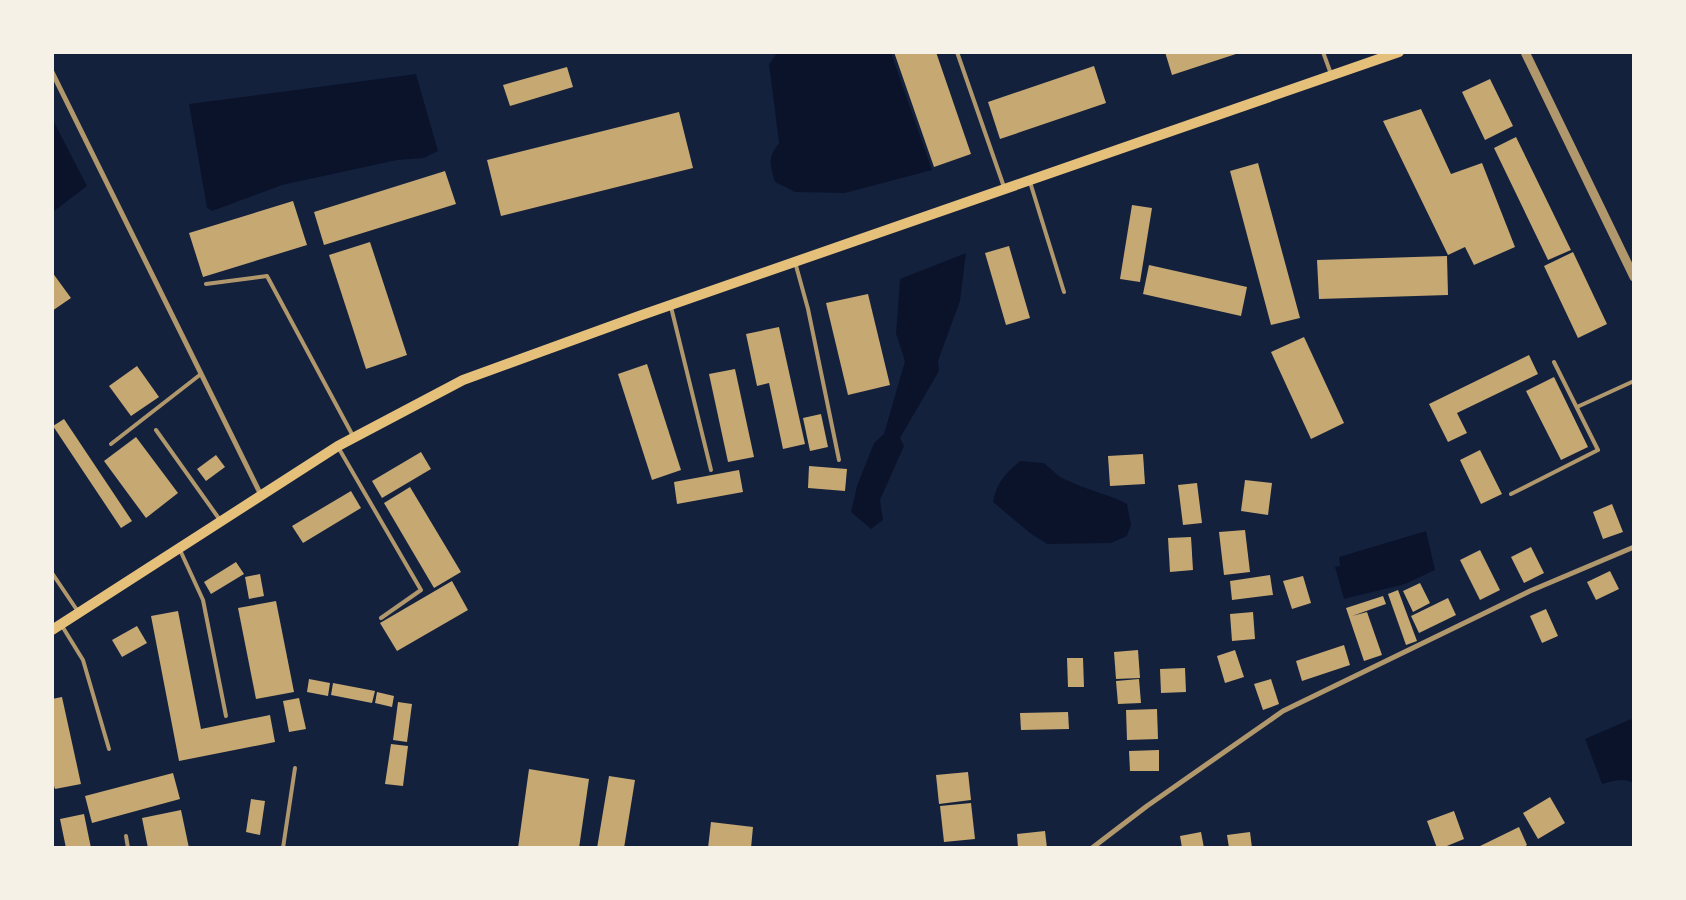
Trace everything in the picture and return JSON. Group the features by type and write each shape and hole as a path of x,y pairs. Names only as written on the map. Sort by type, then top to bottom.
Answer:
{"main road":[{"path":"57,627 338,446 464,380 670,305 1399,52"}],"street":[{"path":"1525,52 1634,277"},
{"path":"52,72 261,495"},
{"path":"1092,848 1147,806 1283,711 1530,591 1634,547"}],"lane":[{"path":"957,52 1004,189"},
{"path":"1324,52 1332,76"},
{"path":"1029,181 1064,292"},
{"path":"795,262 808,309 839,460"},
{"path":"206,284 266,276 354,438"},
{"path":"670,305 711,470"},
{"path":"1510,494 1598,450 1554,362"},
{"path":"111,444 201,374"},
{"path":"1577,407 1634,381"},
{"path":"156,430 221,521"},
{"path":"338,446 421,590 380,618"},
{"path":"179,548 203,600 226,716"},
{"path":"52,573 79,613"},
{"path":"57,627 83,660 109,749"},
{"path":"284,848 295,768"},
{"path":"126,836 128,848"}],"water":[{"path":"777,53 891,53 932,170 845,193 795,192 775,182 771,157 779,143 769,64"},
{"path":"416,74 438,151 424,158 397,160 282,185 212,211 207,208 189,104"},
{"path":"53,120 87,186 52,212"},
{"path":"966,253 960,301 938,361 939,371 900,438 904,446 880,500 883,520 871,529 851,512 857,486 874,443 884,434 905,361 896,334 900,279"},
{"path":"1020,461 1044,463 1060,477 1127,504 1131,525 1127,536 1111,543 1047,544 1030,533 993,502 1002,479"},
{"path":"1426,531 1435,570 1405,584 1344,599 1335,567 1340,566 1339,557"},
{"path":"1631,719 1634,724 1633,783 1622,780 1602,784 1585,739"}],"building":[{"path":"894,52 936,52 971,154 934,167"},
{"path":"1165,52 1239,52 1239,53 1172,75"},
{"path":"1094,66 1106,103 1000,139 988,102"},
{"path":"567,67 573,87 510,106 503,85"},
{"path":"1490,79 1513,126 1485,140 1462,92"},
{"path":"1421,109 1451,174 1482,163 1515,247 1474,265 1465,247 1448,255 1383,121"},
{"path":"679,112 693,168 501,216 487,160"},
{"path":"1516,137 1571,250 1548,260 1494,148"},
{"path":"1258,163 1300,318 1271,325 1230,171"},
{"path":"445,171 456,204 324,245 314,212"},
{"path":"293,201 307,245 203,277 189,233"},
{"path":"1132,205 1152,208 1140,282 1120,279"},
{"path":"370,242 407,355 366,369 329,255"},
{"path":"1009,246 1030,318 1006,325 985,253"},
{"path":"1573,252 1607,324 1578,338 1544,266"},
{"path":"1447,256 1448,295 1319,299 1317,260"},
{"path":"1149,265 1247,287 1241,316 1143,294"},
{"path":"52,272 71,298 52,311"},
{"path":"868,294 890,385 848,395 826,303"},
{"path":"779,327 805,444 783,449 769,383 757,386 746,334"},
{"path":"1304,337 1344,423 1311,439 1271,352"},
{"path":"1529,355 1538,374 1457,413 1467,433 1448,442 1429,404"},
{"path":"647,364 681,470 652,480 618,374"},
{"path":"137,366 159,397 131,416 109,386"},
{"path":"735,369 754,457 728,462 709,374"},
{"path":"1554,377 1588,447 1561,460 1526,391"},
{"path":"821,414 828,447 810,451 803,418"},
{"path":"64,419 132,521 121,528 53,426"},
{"path":"136,437 178,493 146,518 104,461"},
{"path":"1480,450 1502,494 1481,504 1460,460"},
{"path":"421,452 431,469 382,498 372,481"},
{"path":"1143,454 1145,484 1110,486 1108,456"},
{"path":"216,455 225,467 206,481 197,469"},
{"path":"809,466 847,469 845,491 808,488"},
{"path":"739,470 743,492 677,504 674,482"},
{"path":"1245,480 1272,483 1268,515 1241,511"},
{"path":"1197,483 1202,523 1183,525 1178,485"},
{"path":"410,487 461,572 434,588 384,503"},
{"path":"351,491 361,508 303,543 292,526"},
{"path":"1612,504 1623,532 1603,539 1593,512"},
{"path":"1245,530 1250,572 1224,575 1219,532"},
{"path":"1191,537 1193,570 1170,572 1168,538"},
{"path":"1531,547 1544,573 1524,583 1511,557"},
{"path":"1480,550 1500,590 1480,600 1460,560"},
{"path":"236,562 244,574 211,594 204,582"},
{"path":"1610,571 1619,589 1596,600 1587,582"},
{"path":"260,574 264,596 249,599 245,577"},
{"path":"1270,575 1273,595 1232,600 1230,581"},
{"path":"1303,576 1311,603 1292,609 1283,581"},
{"path":"452,581 468,610 397,651 380,623"},
{"path":"1420,583 1430,603 1413,612 1403,591"},
{"path":"1398,590 1417,641 1406,645 1388,594"},
{"path":"1383,596 1386,604 1352,616 1367,612 1382,655 1364,661 1346,608"},
{"path":"1448,598 1456,615 1419,633 1411,616"},
{"path":"276,601 294,692 256,699 238,608"},
{"path":"1546,609 1558,636 1542,643 1530,616"},
{"path":"178,611 201,729 270,715 275,742 179,761 151,616"},
{"path":"1253,612 1255,639 1232,641 1230,614"},
{"path":"137,626 147,643 122,657 112,640"},
{"path":"1344,645 1350,665 1302,681 1296,661"},
{"path":"1138,650 1140,678 1116,679 1114,652"},
{"path":"1235,650 1244,677 1225,683 1217,656"},
{"path":"1067,658 1083,658 1084,687 1068,687"},
{"path":"1185,668 1186,692 1161,693 1160,669"},
{"path":"309,679 330,683 328,696 307,692"},
{"path":"1139,679 1141,703 1118,704 1116,681"},
{"path":"1271,679 1279,704 1263,710 1254,684"},
{"path":"333,683 375,691 372,703 331,695"},
{"path":"377,692 394,696 392,707 375,703"},
{"path":"62,697 81,784 55,789 52,780 52,699"},
{"path":"299,698 306,729 289,732 283,701"},
{"path":"398,702 412,704 407,742 393,740"},
{"path":"1157,709 1158,739 1127,740 1126,710"},
{"path":"1068,712 1069,729 1021,730 1020,713"},
{"path":"391,744 408,746 403,786 385,784"},
{"path":"1159,750 1159,771 1130,771 1129,751"},
{"path":"529,769 589,779 579,848 518,848"},
{"path":"968,772 971,800 939,804 936,775"},
{"path":"173,773 180,799 92,823 85,796"},
{"path":"609,776 635,780 624,848 597,848"},
{"path":"1550,797 1565,823 1538,839 1523,813"},
{"path":"251,799 265,801 260,835 246,832"},
{"path":"971,803 975,839 944,842 940,806"},
{"path":"181,810 189,848 148,848 142,818"},
{"path":"1454,811 1464,839 1442,848 1437,848 1427,821"},
{"path":"84,814 91,848 66,848 60,819"},
{"path":"711,822 753,827 751,848 708,848"},
{"path":"1519,827 1527,845 1523,848 1476,848"},
{"path":"1045,831 1047,848 1018,848 1017,834"},
{"path":"1201,832 1204,848 1182,848 1180,836"},
{"path":"1250,832 1252,848 1229,848 1227,835"}]}
